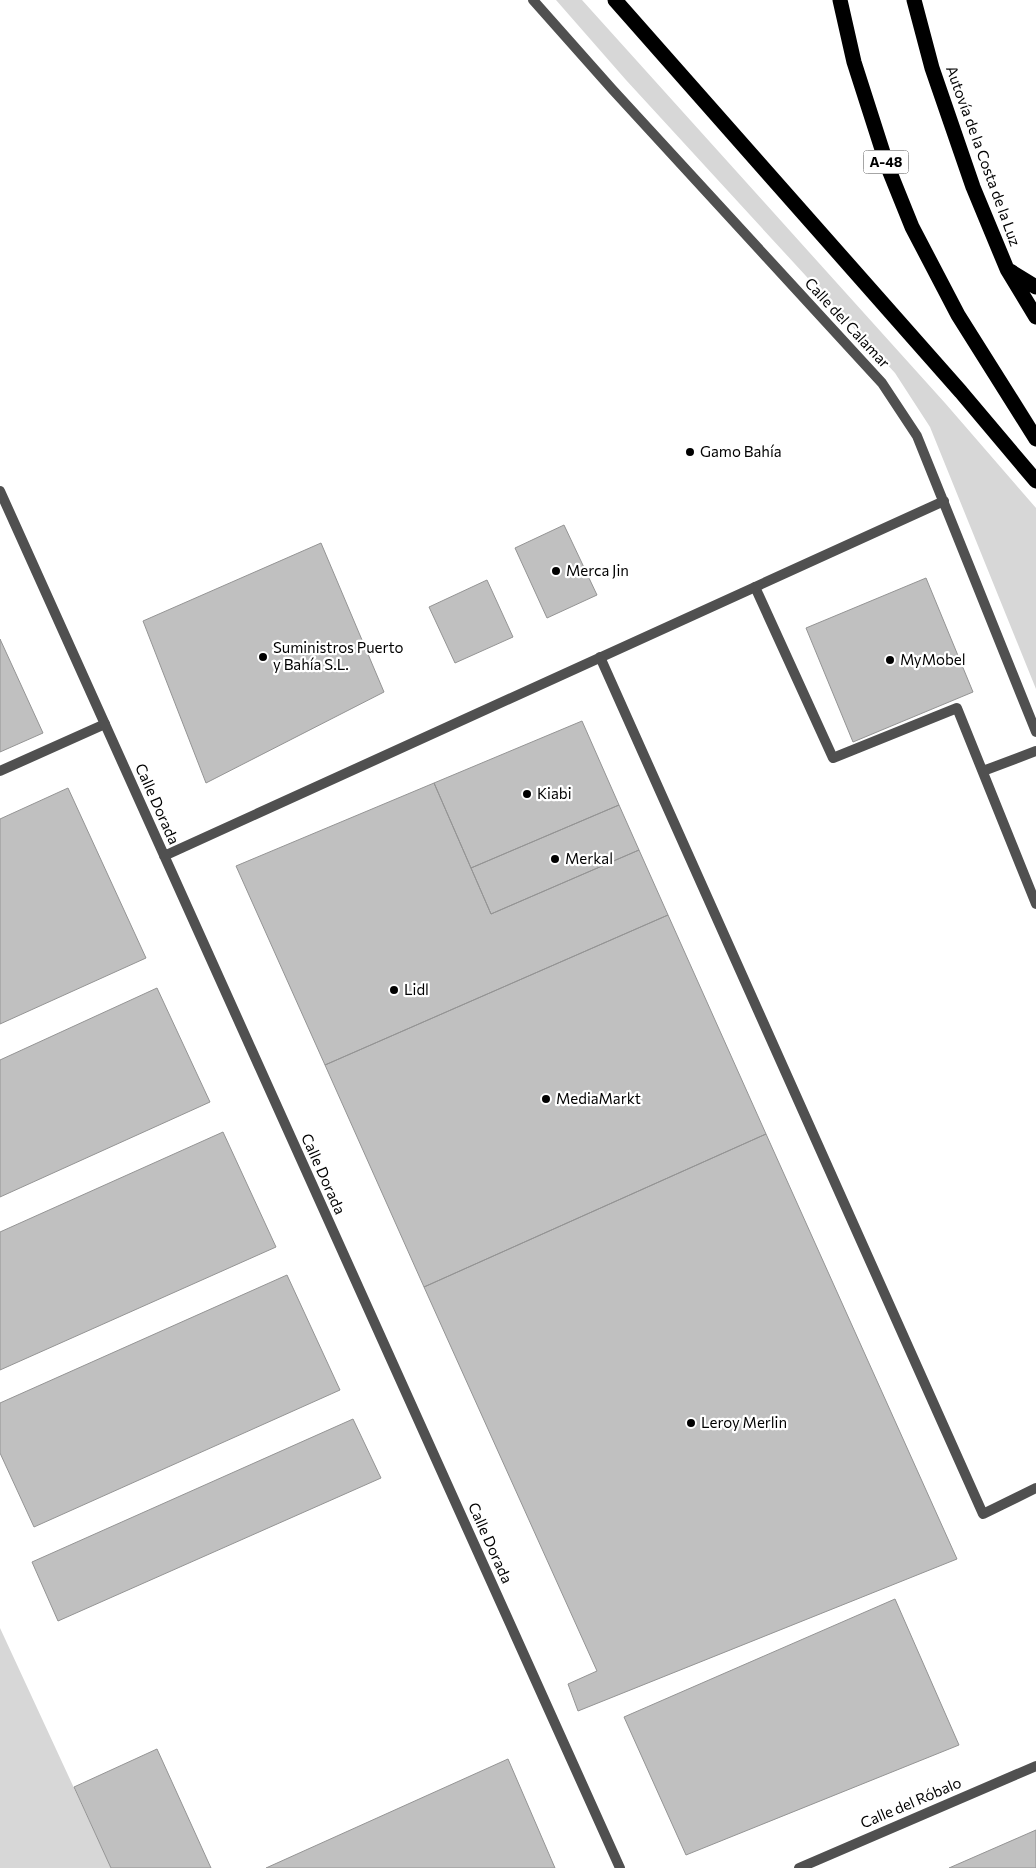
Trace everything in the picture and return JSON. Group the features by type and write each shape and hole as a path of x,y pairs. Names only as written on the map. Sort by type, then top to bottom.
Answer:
{"highway":[{"path":"614,0 941,370 1036,481"},
{"name":"A-48","path":"840,0 854,62 887,165 912,227 958,314 1036,439"},
{"name":"Autovía de la Costa de la Luz","path":"914,0 932,68 973,187 1007,269 1036,317"},
{"path":"1007,269 1036,287"}],"street":[{"name":"Calle del Calamar","path":"533,0 612,89 882,383 917,436 1036,732"},
{"name":"Calle Dorada","path":"0,492 620,1868"},
{"path":"164,856 944,501"},
{"path":"755,587 833,758 957,708 1036,904"},
{"path":"600,657 983,1514 1036,1488"},
{"path":"0,771 105,724"},
{"path":"982,771 1036,751"},
{"name":"Calle del Róbalo","path":"799,1868 1036,1766"}],"shaded area":[{"path":"556,0 582,0 945,403 1036,508 1036,689 930,427 895,373 626,80"},
{"path":"0,1628 111,1868 0,1868"}],"building":[{"name":"Merca Jin","path":"564,525 597,595 547,618 515,548"},
{"name":"Suministros Puerto y Bahía S.L.","path":"321,543 384,692 206,783 143,621"},
{"name":"MyMobel","path":"926,578 973,692 853,742 806,628"},
{"path":"487,580 513,637 455,663 429,607"},
{"path":"0,639 43,733 0,752"},
{"name":"Kiabi","path":"582,721 619,805 471,868 434,783"},
{"name":"Lidl","path":"434,783 491,914 639,850 668,915 325,1065 236,866"},
{"path":"68,788 146,958 0,1024 0,819"},
{"name":"Merkal","path":"619,805 639,850 491,914 471,868"},
{"name":"MediaMarkt","path":"668,915 766,1134 424,1287 325,1065"},
{"path":"157,988 210,1102 0,1197 0,1060"},
{"path":"223,1132 276,1247 0,1370 0,1232"},
{"name":"Leroy Merlin","path":"766,1134 957,1559 578,1711 568,1684 597,1671 424,1287"},
{"path":"287,1275 340,1390 34,1527 0,1453 0,1403"},
{"path":"353,1419 381,1478 58,1621 32,1562"},
{"path":"895,1599 959,1745 686,1855 624,1717"},
{"path":"157,1749 211,1868 111,1868 74,1787"},
{"path":"508,1759 555,1868 266,1868"},
{"path":"1036,1830 1036,1868 949,1868"}],"place":[{"name":"Gamo Bahía","path":"690,452"},
{"name":"Merca Jin","path":"556,571"},
{"name":"Suministros Puerto y Bahía S.L.","path":"263,657"},
{"name":"MyMobel","path":"890,660"},
{"name":"Kiabi","path":"527,794"},
{"name":"Merkal","path":"555,859"},
{"name":"Lidl","path":"394,990"},
{"name":"MediaMarkt","path":"546,1099"},
{"name":"Leroy Merlin","path":"691,1423"}]}
